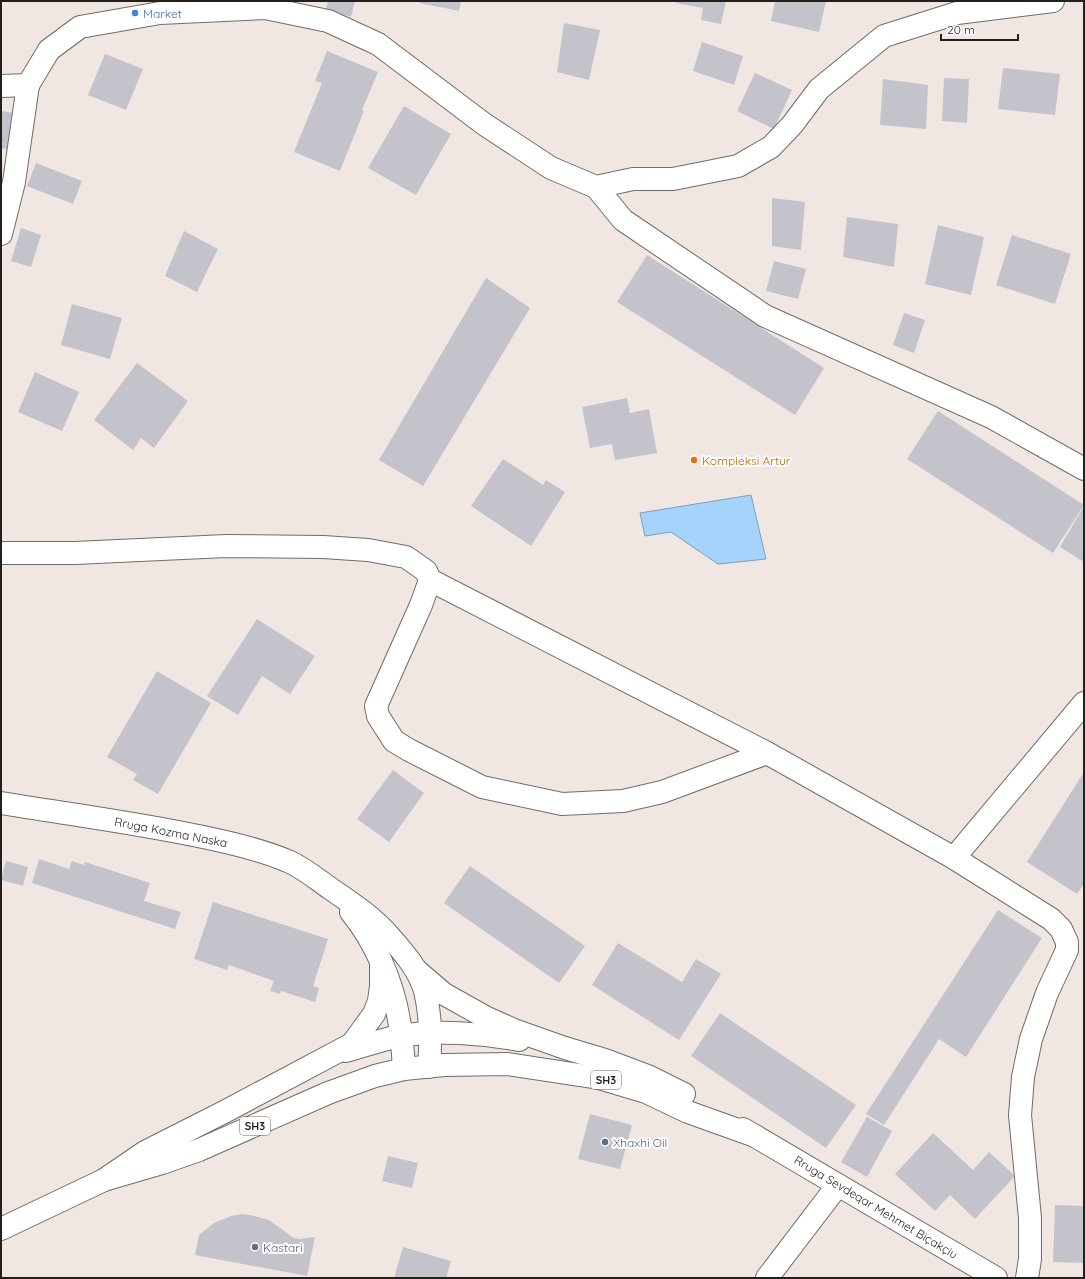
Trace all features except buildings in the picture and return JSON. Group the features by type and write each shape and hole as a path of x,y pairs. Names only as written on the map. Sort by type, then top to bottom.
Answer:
{"main road":[{"path":"596,187 633,178 673,179 738,166 771,147 792,124 819,89 884,36 957,13 1053,1"},
{"path":"1,234 14,182 28,85 49,50 80,27 160,13 265,4 328,21 378,44 484,124 551,168 596,187 623,220 765,316 991,417 1084,469"},
{"path":"1,86 28,85"},
{"path":"1,553 75,554 226,546 323,547 368,550 406,558 426,571 430,580 767,753 954,858 1051,919 1061,929 1067,942 1067,950 1047,993 1031,1039 1023,1077 1020,1115 1030,1218 1030,1259 1027,1278"},
{"path":"430,580 421,605 376,706 378,716 394,741 482,788 562,804 623,801 662,792 767,753"},
{"path":"954,858 1084,703"},
{"name":"Rruga Kozma Naska","path":"1,803 144,826 213,839 268,853 292,863 363,911 381,927 417,971 425,991 429,1017 429,1067"},
{"name":"Rruga Kozma Naska","path":"332,890 357,919 381,962 392,992 399,1020 404,1069"},
{"path":"329,1057 352,1044 374,1014 379,1001 381,986 381,962"},
{"path":"417,971 444,994 467,1008 514,1030 566,1048"},
{"name":"SH3","path":"1,1229 104,1180 145,1152 329,1057 376,1041 400,1036 430,1033 473,1034 511,1038 566,1048 605,1060 650,1077 692,1098 755,1136"},
{"name":"SH3","path":"104,1180 162,1163 199,1150 328,1093 374,1076 404,1069 429,1067 508,1064 599,1078 646,1092 688,1112 755,1136"},
{"name":"Rruga Sevdeqar Mehmet Biçakçiu","path":"755,1136 996,1278"},
{"path":"767,1278 838,1185"}],"water":[{"path":"751,495 766,559 718,564 671,532 645,536 640,513"}],"place":[{"name":"Market","path":"135,13"},
{"name":"Kompleksi Artur","path":"694,460"},
{"name":"Xhaxhi Oil","path":"605,1142"},
{"name":"Kastari","path":"255,1247"}]}
